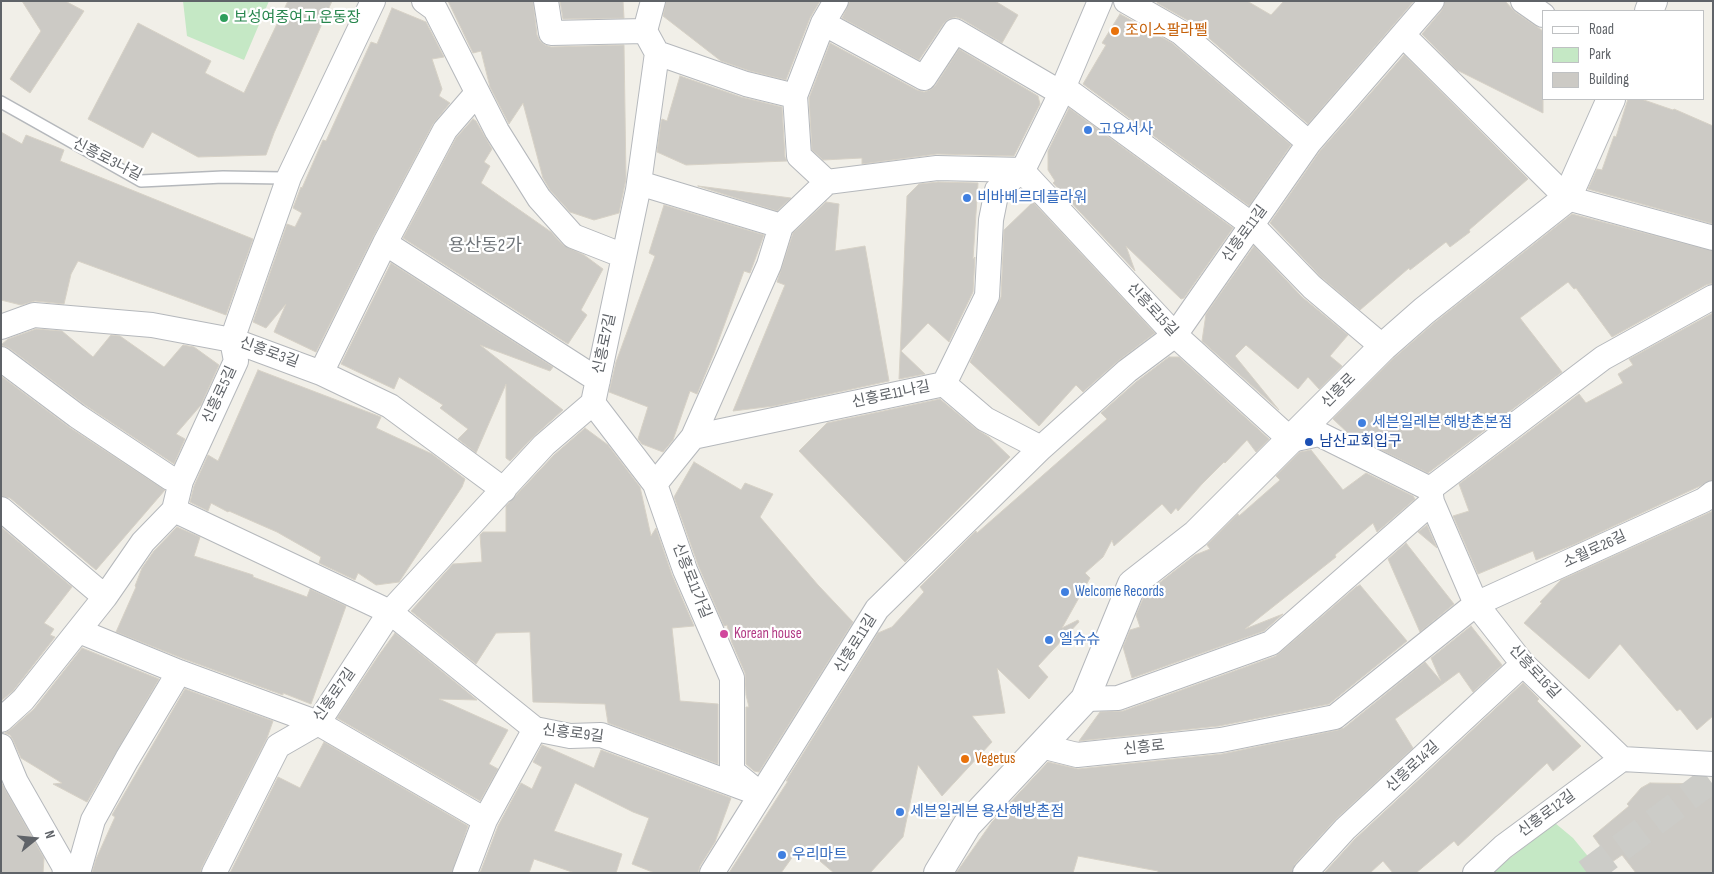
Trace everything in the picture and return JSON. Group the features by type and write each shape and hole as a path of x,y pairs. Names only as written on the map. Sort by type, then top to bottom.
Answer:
{"street":[{"name":"신흥로5길","path":"174,510 181,481 236,361 232,340 285,177 373,1"},
{"path":"424,1 435,9 496,131 539,198 573,236 624,256"},
{"path":"546,1 551,33 645,31"},
{"path":"653,1 645,31 657,54 746,84 795,96"},
{"path":"827,182 799,156 795,96 823,23 836,1"},
{"path":"655,484 693,437 769,265 781,226 827,182 937,168 1023,170 1062,90 1100,1"},
{"path":"1126,1 1180,32 1309,143"},
{"name":"신흥로11길","path":"712,873 877,609 1041,448 1127,371 1175,334 1309,143 1432,1"},
{"path":"1523,1 1542,14"},
{"path":"823,23 924,78 955,31 1062,90 1252,225 1312,287 1383,347"},
{"path":"1403,36 1567,198 1713,238"},
{"name":"신흥로7길","path":"214,873 278,746 318,723 390,612 544,445 593,403 639,183 657,54"},
{"path":"320,373 385,242 445,130 477,93"},
{"name":"신흥로","path":"938,873 967,825 1085,698 1132,584 1196,534 1383,347 1424,311 1567,198 1611,100"},
{"name":"신흥로15길","path":"1023,170 1175,334 1291,440"},
{"name":"신흥로11나길","path":"693,437 944,384 988,296 991,220 997,190 1023,170"},
{"path":"639,183 781,226"},
{"path":"385,242 598,380"},
{"path":"1085,698 1118,698 1271,643 1431,496 1604,358 1713,297"},
{"name":"신흥로3길","path":"1,327 34,314 152,325 232,340 320,373 390,406 504,490"},
{"path":"1,359 85,421 170,478 181,481"},
{"path":"944,384 985,419 1041,448"},
{"name":"신흥로11가길","path":"593,403 655,484 685,570 732,678 732,771 760,794"},
{"path":"1291,440 1319,434 1431,496"},
{"name":"소월로26길","path":"1476,604 1704,500 1713,493"},
{"name":"신흥로16길","path":"1431,496 1476,604 1524,664 1622,759"},
{"path":"1,509 105,597"},
{"path":"1,720 23,700 105,597 143,542 174,510 390,612 535,729"},
{"name":"신흥로","path":"1041,746 1077,756 1221,740 1335,716 1476,604"},
{"path":"79,631 179,672 318,723 486,820"},
{"name":"신흥로14길","path":"1305,873 1345,829 1524,664"},
{"path":"78,873 93,820 179,672"},
{"name":"신흥로9길","path":"465,873 486,820 535,729 570,736 601,736 760,794"},
{"path":"1,746 16,782 64,866 65,873"},
{"path":"1622,759 1713,764"},
{"name":"신흥로12길","path":"1476,873 1503,848 1622,759"}],"lane":[{"name":"신흥로3나길","path":"1,102 141,181 223,177 285,177"}],"green space":[{"name":"보성여중여고 운동장","path":"183,1 269,1 244,60 187,36"},
{"path":"1555,823 1573,838 1591,860 1598,873 1491,873"}],"building":[{"path":"22,1 65,1 84,11 30,93 10,79 41,31"},
{"path":"288,1 332,1 266,155 198,157 152,132 143,148 88,119 138,23 211,61 205,73 244,93"},
{"path":"448,1 533,1 537,35 545,45 551,47 624,45 626,179 619,213 594,220 570,212 550,190 543,178 523,103 509,124 490,87 481,51 473,53"},
{"path":"560,1 623,1 624,18 563,19"},
{"path":"666,1 820,1 810,18 786,80 721,61 663,16"},
{"path":"850,1 995,1 1018,15 1002,43 962,19 956,17 949,19 944,23 919,60 842,18"},
{"path":"1158,1 1247,1 1271,15 1284,1 1414,1 1308,124 1189,21 1157,3"},
{"path":"1445,1 1505,1 1515,12 1542,30 1543,113 1457,70 1422,34 1442,10"},
{"path":"392,8 426,22 444,57 432,59 442,89 439,96 450,103 433,124 373,237 316,352 274,332 286,304 266,328 253,322 287,224 295,227 302,213 293,208 301,187 323,140 326,141 371,42 377,44"},
{"path":"1120,14 1172,43 1291,145 1249,206 1083,84 1106,45 1102,43"},
{"path":"830,43 924,92 935,86 959,49 1038,96 1040,104 1014,156 937,154 862,164 862,158 823,160 812,150 809,98"},
{"path":"1404,55 1528,179 1469,230 1470,232 1450,247 1446,242 1410,270 1409,268 1360,310 1321,277 1270,223 1320,151"},
{"path":"680,76 741,97 782,107 785,157 787,161 686,165 657,152 661,122 662,119 667,121"},
{"path":"1628,100 1644,100 1674,109 1713,126 1713,224 1588,189 1597,169 1602,170 1614,136 1616,137"},
{"path":"1069,108 1233,228 1184,298 1181,299 1126,246 1135,271 1053,183 1055,181 1048,170 1048,151"},
{"path":"473,119 492,149 484,162 490,166 481,183 551,232 563,245 584,255 603,269 581,310 587,315 568,344 403,238 456,138"},
{"path":"1,132 22,144 26,135 64,150 60,161 253,239 226,315 78,261 71,274 64,304 35,301 21,305 1,300"},
{"path":"938,182 978,183 973,259 975,257 973,292 949,342 928,323 901,351 925,374 899,379 907,196 919,184"},
{"path":"698,186 791,198 777,211"},
{"path":"826,202 839,204 835,251 865,246 889,381 774,406 733,411 785,285 777,282 793,233"},
{"path":"1033,202 1155,333 1118,361 1083,392 1076,385 1039,426 970,362 1001,297 1004,230"},
{"path":"664,205 764,235 750,273 744,271 697,394 690,391 673,440 663,452 642,444 638,439 648,407 609,392 616,362 655,256 649,253"},
{"path":"1572,214 1713,251 1713,283 1706,285 1612,337 1576,288 1574,289 1568,282 1520,318 1562,372 1428,473 1349,434 1333,419 1394,358 1434,323"},
{"path":"1254,246 1302,297 1348,335 1330,356 1342,366 1319,389 1308,377 1298,389 1246,345 1235,356 1279,410 1202,341 1206,314"},
{"path":"391,263 553,367 550,371 480,345 563,410 510,461 506,458 506,384 476,453 458,439 468,429 440,408 443,405 399,377 394,389 341,364"},
{"path":"1713,313 1713,480 1536,560 1533,551 1478,574 1453,516 1469,511 1459,484 1579,394 1586,403 1623,383 1618,374 1633,365 1629,359"},
{"path":"36,329 62,331 93,357 111,335 120,336 164,367 183,345 194,347 219,365 201,405 176,434 185,439 174,464 85,405 9,348 1,345 8,339"},
{"path":"1169,357 1179,357 1269,439 1256,452 1247,440 1202,484 1178,511 1176,508 1171,514 1162,504 1114,546 1112,540 1103,557 1085,573 1090,578 1062,628 1078,620 1079,622 1038,666 1048,677 1029,699 997,668 1005,713 972,716 992,742 942,796 918,765 903,837 870,873 834,873 801,845 781,873 729,873 788,781 786,781 878,633 892,627 924,592 920,587 976,531 977,533 1107,419 1101,413 1136,382"},
{"path":"258,370 381,417 376,428 432,454 465,479 462,487 399,582 376,585 358,573 355,580 319,563 321,557 277,532 211,503 208,511 190,502 194,486 208,455 218,461"},
{"path":"1,376 69,427 165,490 96,570 10,498 1,496"},
{"path":"940,399 976,429 989,437 1010,457 905,562 799,451 827,423"},
{"path":"585,428 608,445 640,487 651,536 656,528 672,575 694,626 672,628 680,701 718,704 718,764 608,723 605,704 533,702 530,632 496,633 476,664 411,611 453,564 482,562 480,535 483,532 506,532 506,506 554,455"},
{"path":"1311,450 1343,490 1366,473 1413,496 1415,499 1377,532 1373,523 1335,555 1336,557 1245,629 1283,614 1264,631 1132,678 1123,647 1130,630 1140,627 1136,615 1145,594 1195,555 1210,549 1207,545 1238,514 1239,516 1280,480 1276,476 1300,452"},
{"path":"694,462 741,490 745,483 773,494 760,517 818,585 853,622 759,772 754,771 746,764 746,707 749,707 746,695 745,673 732,643 727,625 724,626 698,565 674,497"},
{"path":"1713,511 1713,716 1697,730 1680,709 1677,711 1620,644 1589,679 1524,623 1542,603 1540,602 1561,580"},
{"path":"1427,525 1437,548 1418,532"},
{"path":"1,527 72,587 44,623 54,629 50,635 55,637 13,691 1,701"},
{"path":"177,527 200,537 194,556 253,575 253,577 307,597 310,589 346,606 311,704 184,659 116,632 136,587 142,568 154,551"},
{"path":"1406,543 1454,604 1420,632 1388,559"},
{"path":"1360,585 1407,641 1329,704 1219,726 1079,741 1100,712 1123,711 1276,656"},
{"path":"1471,626 1502,665 1473,692 1459,672 1395,719 1413,748 1335,820 1295,864 1292,873 1158,873 1158,871 1078,856 1073,873 956,873 992,822 1048,762 1078,769 1222,754 1338,730 1344,728 1425,662 1441,681 1431,658"},
{"path":"395,633 477,700 439,699 508,730 489,764 498,769 480,801 337,718"},
{"path":"82,648 159,679 87,802 53,784 62,783 21,758 10,735 5,733 34,709"},
{"path":"1523,683 1539,699 1537,701 1581,746 1553,771 1547,763 1458,846 1454,841 1416,873 1393,873 1383,861 1370,873 1324,873 1355,839"},
{"path":"185,689 273,721 267,738 200,873 92,873 96,859 115,817 112,815"},
{"path":"324,742 468,826 452,873 230,873 278,777 300,788"},
{"path":"542,745 594,768 601,750 731,798 715,842 700,866 698,873 655,873 632,864 649,818 575,783 554,831 622,854 616,873 575,873 534,859 529,873 480,873 498,826 521,783 532,789 542,767 533,762"},
{"path":"1,782 44,858 43,873 1,873"},
{"path":"1650,783 1713,784 1713,873 1636,873 1622,855 1612,862 1593,836 1629,806 1627,804 1641,788"}],"tunnel":[{"path":"1587,873 1713,778"}],"place":[{"name":"보성여중여고 운동장","path":"224,18"},
{"name":"조이스팔라펠","path":"1115,31"},
{"name":"고요서사","path":"1088,130"},
{"name":"비바베르데플라워","path":"967,198"},
{"name":"세븐일레븐 해방촌본점","path":"1362,423"},
{"name":"남산교회입구","path":"1309,442"},
{"name":"Welcome Records","path":"1065,592"},
{"name":"Korean house","path":"724,634"},
{"name":"엘슈슈","path":"1049,640"},
{"name":"Vegetus","path":"965,759"},
{"name":"세븐일레븐 용산해방촌점","path":"900,812"},
{"name":"우리마트","path":"782,855"}],"district":[{"name":"용산동2가","path":"485,246"}]}
